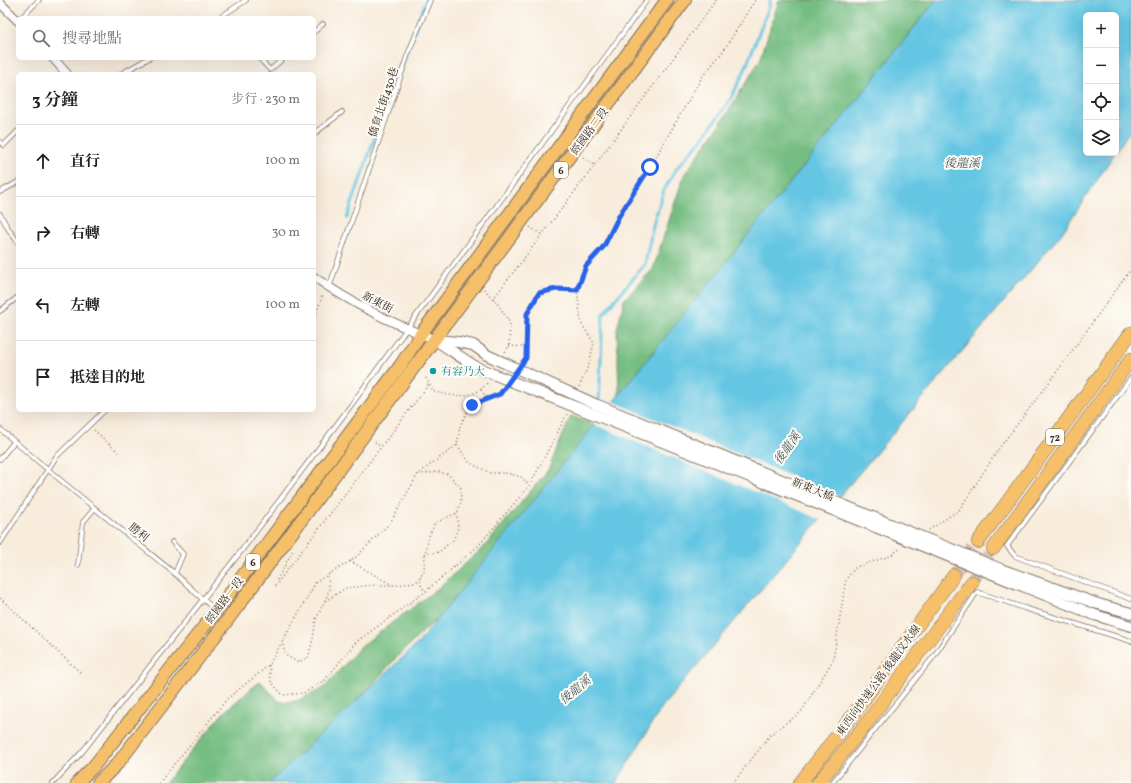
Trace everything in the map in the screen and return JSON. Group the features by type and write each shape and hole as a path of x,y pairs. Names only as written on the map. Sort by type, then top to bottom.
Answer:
{"highway":[{"name":"72","path":"978,542 1131,332"},
{"name":"72","path":"993,549 1131,360"},
{"name":"東西向快速公路 後龍汶水線","path":"800,783 853,715 954,575"},
{"name":"東西向快速公路 後龍汶水線","path":"818,783 865,725 972,582"}],"main road":[{"name":"經國路二段","path":"421,334 667,0"},
{"name":"經國路二段","path":"436,340 685,0"},
{"name":"經國路一段","path":"77,783 93,767 217,610 400,366 421,334"},
{"name":"經國路一段","path":"98,783 118,763 229,618 436,340"}],"street":[{"path":"0,2 16,19"},
{"path":"55,60 65,72"},
{"name":"新東街","path":"316,278 362,307 436,340"},
{"name":"新東大橋","path":"436,340 458,342 473,346 487,355 595,404 1003,570 1098,604 1131,613"},
{"name":"新東大橋","path":"436,340 462,359 478,368 1095,615 1131,626"}],"lane":[{"path":"23,16 39,0"},
{"path":"224,16 246,0"},
{"name":"僑育北街430巷","path":"328,287 356,211 408,54 430,0"},
{"path":"53,783 82,752 203,599 337,424 647,0"},
{"path":"316,30 323,24"},
{"path":"124,72 146,60"},
{"path":"261,60 270,70 282,60"},
{"path":"316,132 342,112"},
{"path":"0,142 4,145 16,133"},
{"path":"0,192 16,183"},
{"path":"0,214 16,239"},
{"path":"0,311 16,299"},
{"path":"1131,378 1008,546 1015,556 1131,599"},
{"path":"0,543 56,457 103,412"},
{"name":"勝利","path":"0,429 48,471 175,573 217,610"},
{"path":"0,459 14,442"},
{"path":"78,565 83,522 95,508"},
{"path":"172,542 183,554 175,573"},
{"path":"832,783 934,656 977,592 1131,641"}],"path":[{"path":"493,299 595,165 716,0"},
{"path":"577,392 589,364 594,343 581,323 577,290 586,266 604,246 619,216 650,167 702,77 724,50 755,0"},
{"path":"583,156 595,165"},
{"path":"529,225 542,235"},
{"path":"927,531 959,510 1000,447 1051,380 1131,269"},
{"path":"316,315 328,287"},
{"path":"521,364 526,358 527,314 539,293 556,289 577,290"},
{"path":"509,346 526,347"},
{"path":"295,547 274,586 428,384"},
{"path":"504,388 500,394 472,405 460,426 457,445 470,464 490,473 507,473 521,477 530,485"},
{"path":"481,390 487,399"},
{"path":"268,665 271,682 283,695 304,693 325,680 356,642 425,592 477,547 530,485 568,413"},
{"path":"89,426 118,452"},
{"path":"375,442 380,446"},
{"path":"159,783 227,699 268,665 316,582 354,559 390,524 418,474 457,445"},
{"path":"418,474 439,472 448,474 460,488 461,503 457,513 458,528 453,540 439,552 425,554"},
{"path":"325,601 346,588 392,585 417,581 424,571 425,554 429,536 435,524 457,513"},
{"path":"733,783 771,734 801,712 833,660 846,580 856,567 890,556 902,548"},
{"path":"350,561 392,585"},
{"path":"282,641 285,654 297,662 308,658 314,638 316,619 329,590 328,575"},
{"path":"420,577 421,585 425,592"},
{"path":"0,598 82,674"}],"green space":[{"path":"779,0 936,0 619,395 617,329 624,300 653,269 684,175 720,124 760,60"},
{"path":"571,416 595,425 470,587 398,656 283,783 165,783 223,713 260,681 280,702 297,701 324,688 360,647 437,589 485,546 548,470"}],"water":[{"name":"後龍溪","path":"936,0 1131,0 1131,129 1119,147 1119,12 1083,12 1083,156 1113,156 1062,233 662,707 616,783 269,783 419,642 853,105"}],"pier":[{"path":"612,401 842,498 822,520 593,424"}],"waterway":[{"path":"347,218 385,108 426,0"},
{"path":"599,403 603,314 645,264 654,221 664,190 677,168 702,139 730,100 744,72 769,7 770,0"}],"tunnel":[{"path":"954,575 978,542"},
{"path":"972,582 993,549"}],"place":[{"name":"有容乃大","path":"433,371"}],"route":[{"path":"472,405 500,394 526,358 527,314 539,293 556,289 577,290 586,266 604,246 619,216 650,167"}]}
